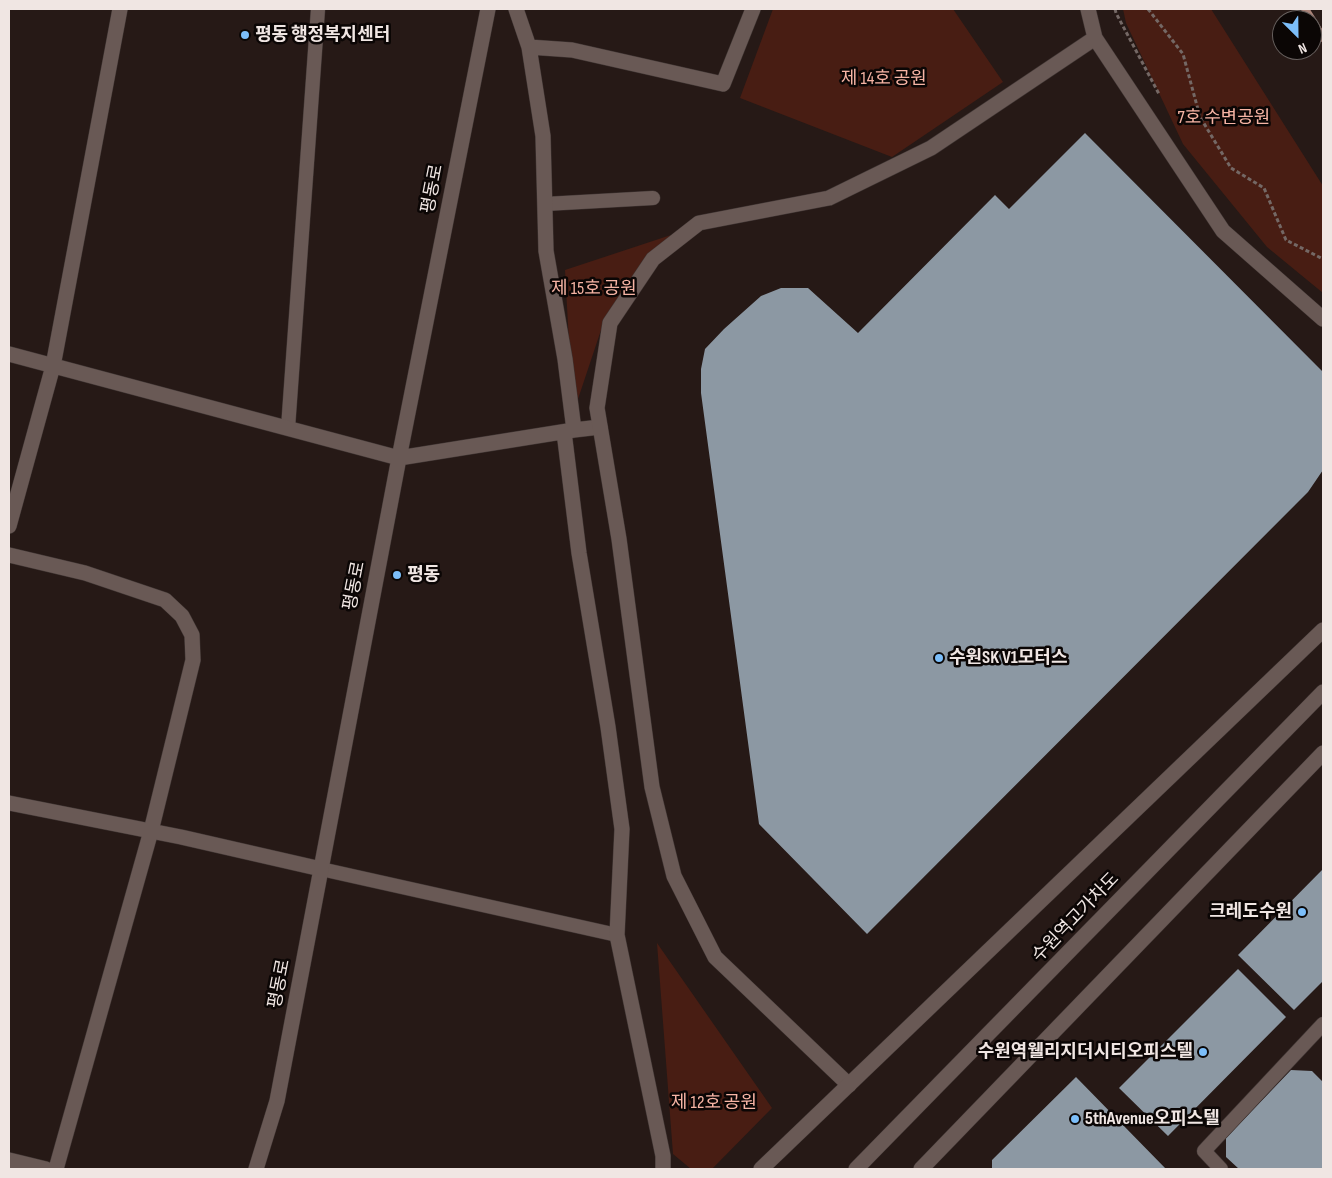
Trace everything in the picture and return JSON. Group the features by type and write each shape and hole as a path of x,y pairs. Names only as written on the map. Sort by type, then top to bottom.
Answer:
{"street":[{"path":"9,526 53,366 120,9"},
{"name":"평동로","path":"256,1169 277,1101 399,458 488,9"},
{"path":"516,9 529,47 542,136 546,251 565,359 578,553 608,727 622,829 617,935 662,1156 663,1169"},
{"path":"529,47 572,50 723,84 753,9"},
{"path":"1088,9 1095,38 1223,231 1323,320"},
{"path":"848,1085 715,957 674,876 652,788 619,540 597,408 610,323 653,259 699,223 829,198 931,148 1095,38"},
{"path":"9,354 399,458 600,427"},
{"path":"9,555 85,573 164,600 182,616 192,635 193,660 151,831 56,1169"},
{"path":"761,1169 1323,630"},
{"name":"수원역고가차도","path":"856,1169 1323,692"},
{"path":"927,1167 1323,753"},
{"path":"9,803 151,831 321,869"},
{"path":"9,1160 46,1169"}],"lane":[{"path":"288,428 318,9"},
{"path":"545,204 653,198"},
{"path":"321,869 617,935"},
{"path":"1221,1169 1204,1152 1320,1033"}],"path":[{"path":"1115,9 1160,95"},
{"path":"1148,9 1183,54 1200,117 1231,168 1264,188 1286,240 1323,258"}],"green space":[{"name":"제 14호 공원","path":"773,9 953,9 1003,82 892,157 740,98"},
{"name":"7호 수변공원","path":"1123,9 1211,9 1323,186 1323,293 1267,247 1183,144 1126,23"},
{"name":"제 15호 공원","path":"671,235 605,318 573,414 565,270"},
{"name":"제 12호 공원","path":"657,943 772,1108 712,1169 691,1169 673,1154"}],"building":[{"name":"수원SK V1모터스","path":"1085,133 1323,372 1323,470 1308,492 867,934 759,824 701,393 701,369 705,349 761,296 781,288 808,288 858,333 995,195 1009,209"},
{"name":"크레도수원","path":"1323,869 1323,981 1294,1010 1238,955"},
{"name":"수원역웰리지더시티오피스텔","path":"1238,969 1286,1017 1168,1136 1119,1088"},
{"path":"1291,1070 1312,1071 1323,1082 1323,1169 1239,1169 1226,1157 1226,1138"},
{"name":"5thAvenue오피스텔","path":"1076,1077 1166,1169 992,1169 992,1160"}],"place":[{"name":"평동 행정복지센터","path":"245,35"},
{"name":"평동","path":"397,575"},
{"name":"수원SK V1모터스","path":"939,658"},
{"name":"크레도수원","path":"1302,912"},
{"name":"수원역웰리지더시티오피스텔","path":"1203,1052"},
{"name":"5thAvenue오피스텔","path":"1075,1119"}]}
